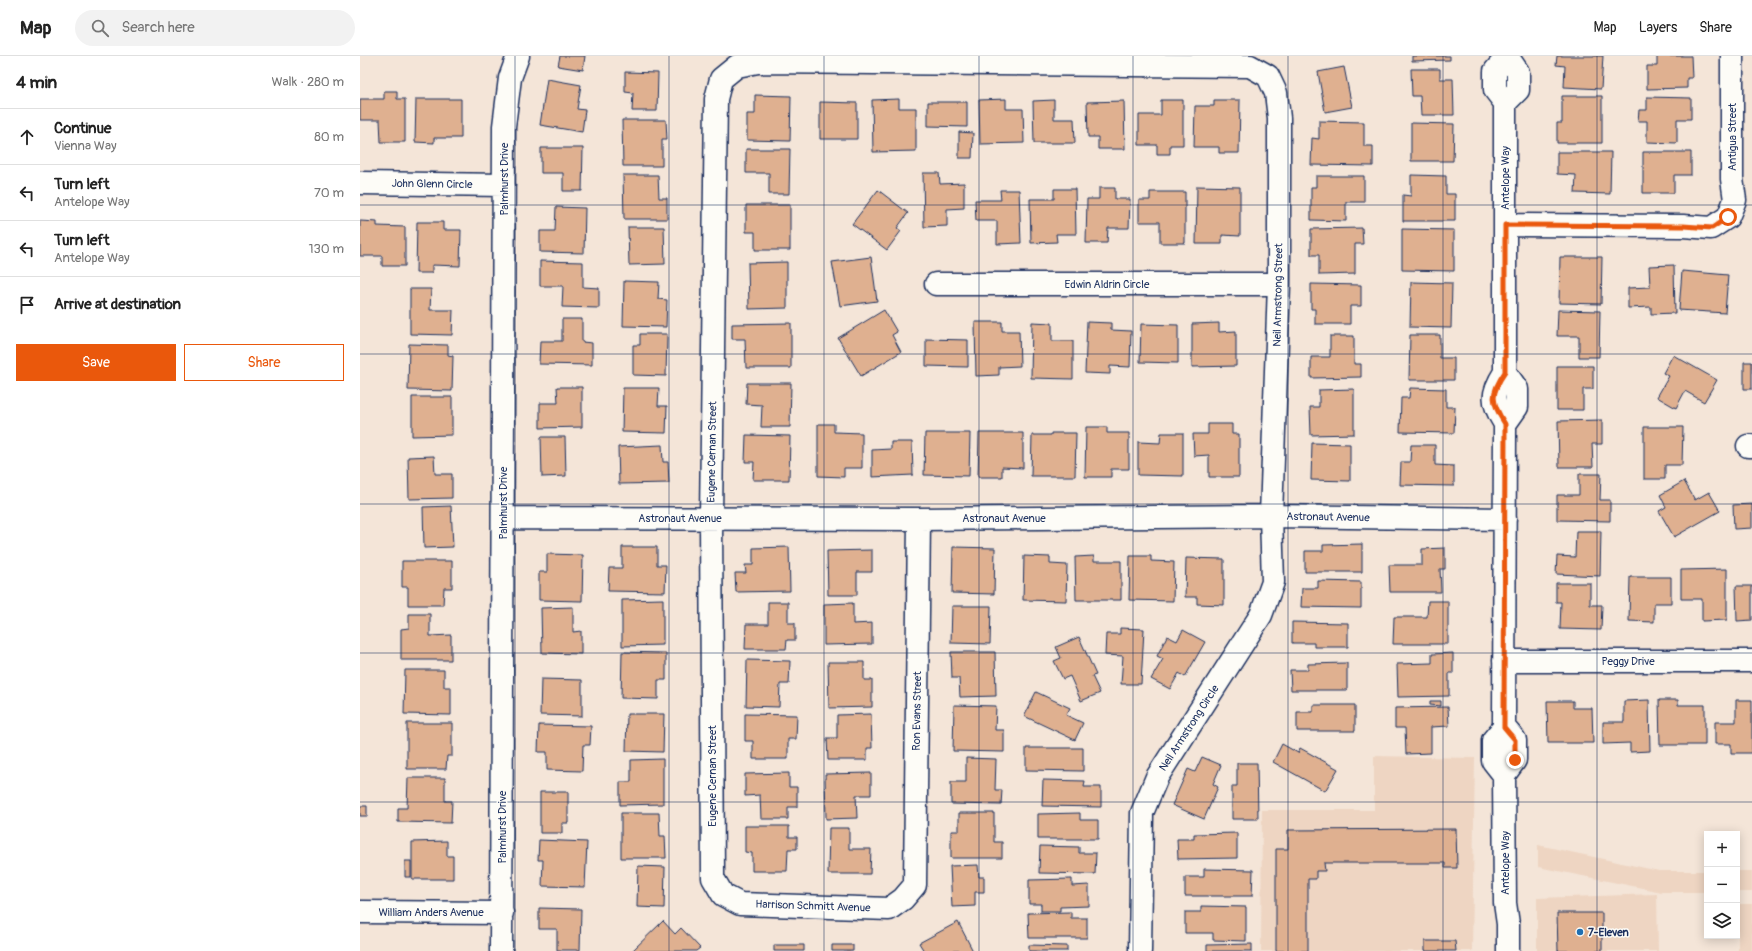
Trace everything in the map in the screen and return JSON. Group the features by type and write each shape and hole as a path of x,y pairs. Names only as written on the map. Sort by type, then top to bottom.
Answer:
{"street":[{"name":"Palmhurst Drive","path":"502,951 504,126 510,78 518,56"},
{"name":"Antelope Way","path":"1507,56 1518,72 1518,90 1505,103 1505,372 1517,389 1517,407 1505,424 1504,727 1493,740 1493,761 1504,775 1505,903 1508,924 1508,951"},
{"name":"Antigua Street","path":"1505,225 1683,226 1712,228 1728,217 1735,200 1732,179 1732,56"},
{"name":"Neil Armstrong Street","path":"721,79 737,66 758,62 1250,66 1268,76 1276,93 1279,118 1279,284 1271,516"},
{"name":"Eugene Cernan Street","path":"721,79 716,99 711,518 713,878 723,895"},
{"name":"John Glenn Circle","path":"360,183 504,185"},
{"name":"Edwin Aldrin Circle","path":"936,284 1279,284"},
{"name":"Astronaut Avenue","path":"503,518 919,519 1271,516 1505,519"},
{"name":"Neil Armstrong Circle","path":"1140,951 1142,813 1157,777 1261,615 1273,582 1271,516"},
{"name":"Ron Evans Street","path":"903,899 915,885 919,519"},
{"name":"Peggy Drive","path":"1504,660 1752,661"},
{"name":"Harrison Schmitt Avenue","path":"723,895 740,904 889,909 903,899"},
{"name":"William Anders Avenue","path":"360,912 502,913"}],"shaded area":[{"path":"1374,756 1475,758 1472,951 1261,951 1262,810 1374,810"},
{"path":"1538,845 1659,871 1704,871 1704,892 1662,892 1538,867"},
{"path":"1740,871 1752,871 1752,892 1740,892"},
{"path":"1657,894 1658,951 1537,951 1537,898"},
{"path":"1740,904 1752,904 1752,951 1738,951 1738,939 1740,939"}],"building":[{"path":"560,56 585,56 583,70 558,66"},
{"path":"1412,56 1450,56 1450,60 1412,61"},
{"path":"1557,56 1603,56 1601,89 1564,87 1565,66 1556,65"},
{"path":"1657,56 1691,56 1692,78 1687,78 1687,88 1647,89 1647,66 1657,66"},
{"path":"1344,67 1352,107 1325,112 1318,72"},
{"path":"1411,69 1440,69 1440,79 1453,79 1454,115 1421,115 1420,96 1412,96"},
{"path":"625,72 658,73 657,111 632,111 633,93 625,92"},
{"path":"547,79 581,85 577,109 585,110 582,132 540,125"},
{"path":"384,91 397,91 397,99 405,99 405,142 381,142 380,120 360,120 360,99 384,99"},
{"path":"755,95 791,96 790,141 747,140 747,114 755,114"},
{"path":"1562,96 1602,96 1602,143 1557,143 1557,123 1562,123"},
{"path":"1647,97 1691,98 1691,119 1677,119 1677,143 1647,142 1647,121 1638,121 1639,110 1647,110"},
{"path":"416,99 461,99 461,138 434,138 434,143 415,142"},
{"path":"899,99 899,108 916,108 916,151 873,152 872,100"},
{"path":"1006,99 1006,109 1023,109 1024,143 980,144 979,100"},
{"path":"1054,100 1054,119 1074,119 1075,143 1034,143 1033,101"},
{"path":"1161,100 1183,100 1183,145 1170,145 1170,154 1157,154 1157,145 1139,145 1139,115 1161,115"},
{"path":"1214,100 1240,100 1239,153 1219,153 1219,147 1194,147 1195,106 1214,106"},
{"path":"1124,101 1125,149 1098,149 1098,137 1088,137 1087,102"},
{"path":"820,102 857,103 857,139 820,139"},
{"path":"928,102 967,102 967,127 928,126"},
{"path":"622,120 666,120 667,139 662,139 662,166 623,166"},
{"path":"1319,121 1364,122 1364,146 1373,146 1373,166 1311,165 1312,138 1319,139"},
{"path":"1411,123 1454,124 1453,161 1411,161"},
{"path":"959,132 973,133 972,158 959,158"},
{"path":"541,148 583,148 582,191 563,191 563,173 541,173"},
{"path":"746,149 790,149 789,194 769,194 769,173 746,173"},
{"path":"1557,152 1611,152 1610,194 1575,193 1576,175 1557,174"},
{"path":"1643,152 1691,152 1691,175 1674,175 1674,193 1643,193"},
{"path":"923,173 939,173 940,184 964,183 964,208 947,209 947,226 924,227"},
{"path":"623,175 658,175 659,198 667,198 667,219 624,219"},
{"path":"1411,175 1446,176 1446,194 1455,194 1455,221 1403,221 1403,195 1411,196"},
{"path":"1316,176 1364,176 1364,202 1346,202 1346,221 1311,220 1311,187 1316,187"},
{"path":"1197,186 1240,187 1240,236 1222,235 1222,244 1196,244"},
{"path":"1099,188 1115,188 1115,199 1130,199 1129,228 1108,228 1107,243 1086,243 1087,199 1099,199"},
{"path":"1054,189 1075,189 1076,234 1056,234 1057,242 1031,243 1030,199 1054,199"},
{"path":"878,190 908,213 897,228 901,231 887,250 852,224"},
{"path":"1000,190 1019,190 1021,243 997,244 997,221 976,221 975,200 1001,200"},
{"path":"1150,192 1185,192 1185,243 1160,243 1160,222 1139,222 1139,200 1150,200"},
{"path":"746,205 790,205 790,250 755,250 755,232 746,232"},
{"path":"556,207 585,208 584,253 540,252 540,231 555,231"},
{"path":"360,221 377,222 377,226 405,227 405,266 382,266 382,256 360,256"},
{"path":"417,222 443,222 443,230 461,230 460,266 432,265 432,273 416,273"},
{"path":"628,227 664,227 665,264 629,265"},
{"path":"1362,228 1363,244 1355,244 1355,274 1319,275 1319,255 1311,255 1311,229"},
{"path":"1402,229 1454,230 1454,271 1402,270"},
{"path":"871,257 877,301 840,306 832,262"},
{"path":"1560,257 1602,257 1601,304 1559,303"},
{"path":"540,261 583,262 583,287 599,288 599,308 562,307 563,286 540,286"},
{"path":"787,262 787,308 749,309 748,263"},
{"path":"1674,265 1675,313 1651,314 1651,307 1628,308 1628,288 1650,287 1649,266"},
{"path":"1682,271 1728,275 1725,313 1679,310"},
{"path":"624,281 659,282 658,299 667,300 666,327 623,326"},
{"path":"1411,282 1452,283 1451,328 1410,327"},
{"path":"1311,284 1361,285 1361,306 1350,306 1350,324 1315,324 1315,309 1311,309"},
{"path":"410,289 431,289 430,310 453,310 452,335 410,334"},
{"path":"884,310 897,332 892,335 901,352 861,376 838,338"},
{"path":"1558,310 1600,311 1599,357 1579,357 1579,336 1557,336"},
{"path":"562,319 582,319 582,342 592,343 592,365 539,364 540,341 562,341"},
{"path":"975,322 1002,322 1002,331 1019,331 1020,366 999,367 999,375 976,376"},
{"path":"1032,322 1052,323 1052,341 1073,341 1073,379 1031,378"},
{"path":"1087,322 1111,323 1111,330 1131,331 1130,367 1110,366 1110,374 1085,373"},
{"path":"791,323 791,368 746,368 745,339 732,339 732,324"},
{"path":"1219,323 1219,332 1236,331 1236,366 1192,367 1192,324"},
{"path":"1141,324 1178,325 1178,363 1140,362"},
{"path":"640,334 667,334 666,376 633,375 633,345 640,345"},
{"path":"1410,335 1440,335 1440,358 1454,358 1454,380 1409,380"},
{"path":"1330,336 1354,336 1354,364 1361,364 1361,377 1311,378 1311,357 1330,357"},
{"path":"926,339 968,340 968,367 926,366"},
{"path":"409,344 448,345 448,355 453,356 452,391 408,390"},
{"path":"1673,355 1717,380 1704,402 1685,391 1676,408 1657,397 1669,376 1663,373"},
{"path":"1744,362 1752,362 1752,389 1744,389"},
{"path":"1557,366 1593,366 1593,389 1583,389 1583,410 1557,410"},
{"path":"747,383 791,383 790,427 761,427 762,405 746,404"},
{"path":"557,387 582,387 582,427 540,428 540,403 558,403"},
{"path":"623,388 659,388 658,406 667,406 666,433 622,432"},
{"path":"1410,388 1446,389 1446,407 1455,407 1454,433 1400,432 1401,398 1409,398"},
{"path":"1354,389 1354,434 1311,435 1310,407 1319,407 1319,390"},
{"path":"412,397 452,397 452,435 412,436"},
{"path":"1602,420 1602,444 1592,444 1593,467 1559,467 1558,421"},
{"path":"818,424 834,424 834,432 862,433 862,468 844,468 844,477 818,476"},
{"path":"1208,424 1232,424 1232,434 1239,434 1239,477 1209,477 1209,455 1194,456 1193,434 1208,434"},
{"path":"1086,427 1107,427 1107,433 1129,433 1129,469 1111,469 1111,477 1085,477"},
{"path":"1644,427 1683,427 1682,465 1665,465 1665,479 1644,479"},
{"path":"925,433 970,433 969,476 924,475"},
{"path":"979,433 1023,433 1023,468 1002,467 1002,477 978,477"},
{"path":"1051,433 1076,433 1075,476 1031,476 1032,435 1051,435"},
{"path":"1161,433 1183,433 1183,476 1138,475 1138,442 1160,443"},
{"path":"746,435 790,436 789,480 753,480 754,462 745,462"},
{"path":"541,437 565,437 566,476 542,477"},
{"path":"891,442 912,442 913,475 872,477 872,450 891,449"},
{"path":"1312,443 1350,444 1350,481 1311,480"},
{"path":"662,445 663,462 668,462 669,483 619,484 618,447"},
{"path":"1411,445 1435,445 1435,465 1454,466 1454,486 1400,485 1401,462 1410,462"},
{"path":"434,456 435,474 452,474 452,498 409,499 408,457"},
{"path":"1579,474 1601,474 1600,500 1610,500 1610,521 1557,520 1557,495 1579,495"},
{"path":"1684,481 1695,500 1709,492 1720,511 1674,537 1659,511 1666,507 1660,495"},
{"path":"1752,504 1752,528 1734,529 1733,505"},
{"path":"451,506 453,547 424,548 423,507"},
{"path":"1576,531 1601,531 1600,576 1556,574 1557,556 1575,557"},
{"path":"1362,544 1362,572 1305,572 1305,551 1323,551 1323,545"},
{"path":"622,547 657,547 657,565 666,565 665,592 608,591 609,568 622,568"},
{"path":"789,547 790,591 736,592 735,573 746,573 745,565 753,565 753,548"},
{"path":"953,547 995,548 994,594 952,593"},
{"path":"1445,548 1445,569 1440,569 1441,592 1390,592 1389,565 1422,565 1422,549"},
{"path":"872,550 872,572 857,572 857,595 828,595 827,551"},
{"path":"547,554 583,555 582,601 539,600 539,572 547,572"},
{"path":"1024,556 1050,557 1050,564 1067,565 1066,601 1023,600"},
{"path":"1094,556 1094,561 1121,561 1121,600 1076,600 1075,557"},
{"path":"1130,556 1151,556 1151,561 1174,562 1173,601 1129,600"},
{"path":"1186,558 1224,559 1224,605 1197,604 1197,597 1185,597"},
{"path":"402,561 452,561 452,588 444,588 443,605 408,605 408,587 402,587"},
{"path":"1727,569 1727,620 1702,621 1702,599 1681,599 1681,570"},
{"path":"1630,577 1671,577 1671,603 1654,603 1654,622 1629,621"},
{"path":"1318,581 1361,582 1361,608 1301,607 1302,588 1318,588"},
{"path":"1556,583 1590,583 1590,605 1602,605 1601,630 1560,629 1561,602 1556,602"},
{"path":"1736,586 1752,586 1752,620 1737,621"},
{"path":"663,599 663,645 622,646 622,600"},
{"path":"1428,601 1448,601 1448,644 1393,644 1394,617 1427,617"},
{"path":"768,602 788,602 788,623 795,623 795,640 787,640 786,649 745,649 746,624 768,624"},
{"path":"853,603 853,624 872,623 872,644 824,645 824,604"},
{"path":"952,606 991,606 990,644 951,643"},
{"path":"573,607 573,632 581,631 581,654 542,653 541,608"},
{"path":"409,614 430,614 430,636 451,635 451,660 401,660 401,629 409,628"},
{"path":"1292,622 1348,623 1348,647 1314,647 1314,643 1292,643"},
{"path":"1120,628 1144,629 1141,684 1121,684 1123,656 1105,655 1106,634 1120,634"},
{"path":"1183,630 1205,642 1185,677 1179,673 1170,689 1151,679 1163,659 1157,656 1167,636 1177,641"},
{"path":"1079,637 1096,675 1092,676 1100,693 1081,701 1070,676 1063,679 1054,661 1061,658 1056,647"},
{"path":"622,652 666,653 666,680 658,680 658,699 621,698"},
{"path":"951,652 995,652 996,696 960,697 959,678 952,678"},
{"path":"1453,653 1453,673 1449,673 1449,696 1398,697 1397,664 1432,663 1432,654"},
{"path":"747,660 790,661 789,684 780,684 779,707 746,706"},
{"path":"828,662 864,662 864,680 872,680 872,707 829,708"},
{"path":"1347,663 1347,690 1291,690 1290,670 1308,670 1308,664"},
{"path":"405,670 444,670 444,687 451,687 451,715 404,714"},
{"path":"541,679 582,680 582,716 540,715"},
{"path":"1036,692 1070,708 1066,715 1083,723 1075,740 1024,716"},
{"path":"1649,700 1650,751 1630,752 1630,743 1603,744 1603,722 1624,722 1624,701"},
{"path":"1659,700 1678,700 1678,705 1705,705 1705,745 1660,745"},
{"path":"1736,700 1752,700 1752,753 1731,753 1731,744 1715,744 1715,722 1736,722"},
{"path":"1430,701 1441,701 1441,706 1430,705"},
{"path":"1547,701 1573,701 1573,708 1592,708 1593,743 1548,743"},
{"path":"954,705 996,706 995,730 1004,730 1004,752 953,751"},
{"path":"1313,705 1355,705 1355,731 1297,731 1297,712 1313,712"},
{"path":"1448,707 1449,726 1431,727 1431,753 1406,754 1405,728 1395,728 1395,708"},
{"path":"627,714 664,714 663,752 626,751"},
{"path":"745,714 797,715 796,739 788,739 788,759 753,759 753,741 745,741"},
{"path":"871,714 872,748 867,748 867,760 828,760 827,738 837,738 837,715"},
{"path":"407,723 452,723 452,756 447,756 446,769 407,769"},
{"path":"539,725 591,726 590,745 583,745 582,771 547,770 547,752 538,752"},
{"path":"1282,744 1298,753 1300,748 1338,769 1325,791 1273,762"},
{"path":"1026,748 1083,748 1083,771 1026,770"},
{"path":"1202,757 1221,765 1213,784 1218,787 1204,819 1172,805 1188,769 1195,772"},
{"path":"966,758 996,759 995,790 1002,790 1001,805 951,804 951,782 966,782"},
{"path":"663,759 663,804 620,805 620,782 631,782 631,760"},
{"path":"1237,763 1257,763 1258,819 1232,819 1232,786 1237,786"},
{"path":"789,773 789,787 797,787 797,807 788,807 788,819 761,819 760,795 745,796 745,774"},
{"path":"871,773 871,795 856,795 857,818 826,819 825,774"},
{"path":"408,778 445,778 445,801 452,801 451,823 398,822 398,808 407,808"},
{"path":"1043,780 1085,781 1084,787 1101,787 1101,807 1042,806"},
{"path":"540,792 568,792 568,823 562,823 562,833 540,833"},
{"path":"360,806 367,806 367,816 360,816"},
{"path":"621,813 659,813 660,836 665,836 666,858 621,858"},
{"path":"959,813 994,813 994,842 1002,842 1002,858 951,858 951,831 959,831"},
{"path":"1080,813 1080,820 1098,820 1098,839 1038,839 1038,814"},
{"path":"745,826 789,826 789,837 797,837 797,849 788,849 787,871 752,871 752,853 745,852"},
{"path":"829,828 849,828 849,849 871,849 870,874 828,874"},
{"path":"1456,829 1457,868 1445,868 1445,863 1324,863 1325,871 1316,871 1316,879 1308,879 1308,951 1276,951 1276,849 1288,849 1288,830"},
{"path":"1237,833 1237,858 1178,859 1177,839 1194,839 1194,834"},
{"path":"539,840 587,842 585,887 542,886 543,860 538,860"},
{"path":"447,841 447,856 453,856 453,879 412,879 412,842"},
{"path":"1040,846 1079,847 1079,853 1096,853 1095,874 1039,873"},
{"path":"405,861 411,861 411,877 405,877"},
{"path":"978,865 979,877 984,877 984,892 975,892 975,906 952,907 950,866"},
{"path":"638,866 665,867 664,908 637,907"},
{"path":"1204,869 1253,870 1252,896 1185,896 1185,877 1204,877"},
{"path":"1072,879 1072,886 1089,885 1089,906 1060,907 1060,911 1041,911 1041,904 1029,904 1029,880"},
{"path":"1201,906 1246,907 1246,941 1213,940 1213,933 1185,933 1185,912 1201,912"},
{"path":"539,908 581,909 580,950 557,950 557,929 539,929"},
{"path":"1071,912 1071,918 1087,918 1087,938 1029,938 1028,913"},
{"name":"7-Eleven","path":"1557,913 1602,913 1602,951 1558,951"},
{"path":"663,921 675,934 681,928 700,948 696,951 632,951"},
{"path":"958,922 973,951 924,951 919,943"},
{"path":"1425,941 1455,941 1456,951 1425,951"},
{"path":"1252,944 1252,951 1207,951 1207,945"},
{"path":"774,945 804,945 804,951 774,951"},
{"path":"832,945 853,945 853,951 832,951"},
{"path":"1029,945 1067,946 1067,951 1029,951"}],"place":[{"name":"7-Eleven","path":"1580,932"}],"route":[{"path":"1515,760 1515,740 1504,727 1505,424 1495,408 1495,387 1505,372 1505,225 1683,226 1712,228 1728,217"}]}
